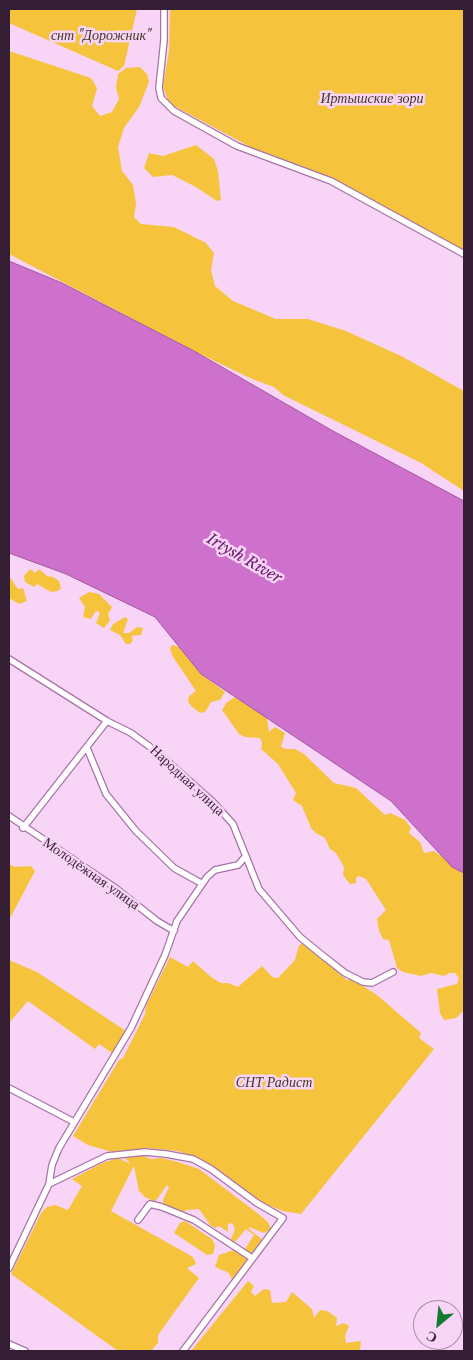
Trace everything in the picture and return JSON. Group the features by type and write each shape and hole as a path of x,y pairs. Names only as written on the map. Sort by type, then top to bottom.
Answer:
{"street":[{"path":"164,9 164,40 159,88 161,98 174,111 237,146 331,181 464,254"},
{"name":"Народная улица","path":"9,659 107,721 131,733 157,752 213,802 233,824 259,889 300,937 344,973 372,983 393,972"},
{"path":"24,828 43,801 107,721"},
{"path":"87,748 106,794 136,831 174,868 201,884"},
{"name":"Молодёжная улица","path":"9,816 24,828 114,887 157,921 174,931"},
{"path":"9,1268 49,1184 52,1165 74,1122 131,1028 177,921 201,884 216,870 238,865 245,857"},
{"path":"9,1088 74,1122"},
{"path":"49,1184 106,1156 145,1152 193,1159 211,1169 257,1203 283,1218 183,1351"},
{"path":"138,1220 150,1204 162,1207 194,1220 252,1258"},
{"path":"9,1344 25,1351"}],"green space":[{"name":"снт \"Дорожник\"","path":"9,9 137,9 124,66 118,71 9,23"},
{"name":"Иртышские зори","path":"170,9 464,9 464,250 326,176 256,150 174,106 168,100 163,87 169,50"},
{"path":"9,51 91,78 97,88 92,106 100,116 112,112 119,99 116,88 118,74 126,68 140,67 147,74 149,82 139,107 124,128 118,147 122,171 133,185 136,203 134,217 141,224 174,227 206,243 214,253 211,270 215,286 233,301 276,319 308,319 346,331 401,356 464,391 464,491 421,463 283,395 274,387 252,379 194,351 9,254"},
{"path":"196,145 214,159 218,171 221,200 217,201 196,187 172,175 153,177 144,168 149,153 163,156"},
{"path":"30,569 35,573 39,569 47,576 53,577 59,581 61,588 58,591 51,592 37,584 34,587 25,582 24,576"},
{"path":"9,576 18,589 23,588 27,601 19,604 9,598"},
{"path":"89,592 99,594 112,607 108,614 110,620 104,628 96,623 100,613 98,611 95,612 91,619 83,617 85,607 79,598"},
{"path":"125,617 128,619 123,633 129,633 137,627 143,628 141,635 131,636 133,640 130,644 126,644 120,635 110,630 113,624"},
{"path":"172,645 179,647 201,674 225,692 220,700 211,702 205,712 200,713 188,701 189,696 196,691 173,657 170,649"},
{"path":"235,697 267,718 269,732 275,727 285,733 281,747 295,749 304,754 334,783 356,788 385,815 390,813 405,820 411,828 409,833 420,842 424,853 434,851 464,873 464,1013 462,1012 456,1018 444,1020 440,1013 437,989 457,984 459,978 455,973 449,973 444,976 431,973 421,976 403,972 397,968 389,940 383,939 379,931 377,919 386,910 366,879 359,876 356,878 356,883 350,884 343,875 344,867 336,853 330,849 325,838 311,828 302,806 293,800 296,793 278,764 261,749 262,743 260,738 245,737 239,734 222,710 226,703"},
{"path":"9,864 15,867 31,866 35,871 9,920"},
{"name":"СНТ Радист","path":"303,942 348,981 350,978 377,995 421,1033 419,1038 434,1049 301,1214 283,1211 258,1201 193,1157 178,1151 149,1148 112,1152 88,1145 73,1136 119,1060 123,1058 170,957 188,967 193,961 221,983 228,983 238,987 262,966 272,977 278,978 295,960 299,946"},
{"path":"9,960 37,972 126,1031 112,1053 99,1044 95,1049 28,1001 9,1023"},
{"path":"139,1154 151,1159 162,1158 199,1169 268,1222 271,1229 264,1233 249,1227 264,1241 252,1256 245,1249 254,1235 246,1229 234,1243 231,1239 235,1229 232,1223 228,1224 228,1232 219,1226 215,1228 210,1225 199,1209 186,1210 181,1215 164,1206 163,1200 169,1187 167,1185 155,1202 145,1197 139,1191 134,1166 111,1211 193,1257 196,1264 187,1268 199,1278 158,1335 158,1343 151,1351 118,1351 11,1274 41,1213 47,1207 55,1205 68,1210 82,1186 72,1179 102,1163 118,1158 131,1164 125,1158"},
{"path":"185,1221 212,1239 215,1245 213,1254 207,1255 174,1233 180,1223"},
{"path":"234,1250 249,1259 233,1282 229,1273 215,1267 219,1255"},
{"path":"248,1281 254,1286 251,1292 255,1296 264,1289 270,1290 272,1303 286,1302 292,1292 312,1309 314,1318 320,1310 327,1311 337,1318 336,1326 344,1323 349,1326 345,1336 346,1343 361,1341 360,1351 191,1351"}],"water":[{"name":"Irtysh River","path":"9,261 62,283 194,351 333,431 464,501 464,873 452,867 391,801 201,674 155,617 66,574 9,553"}]}
